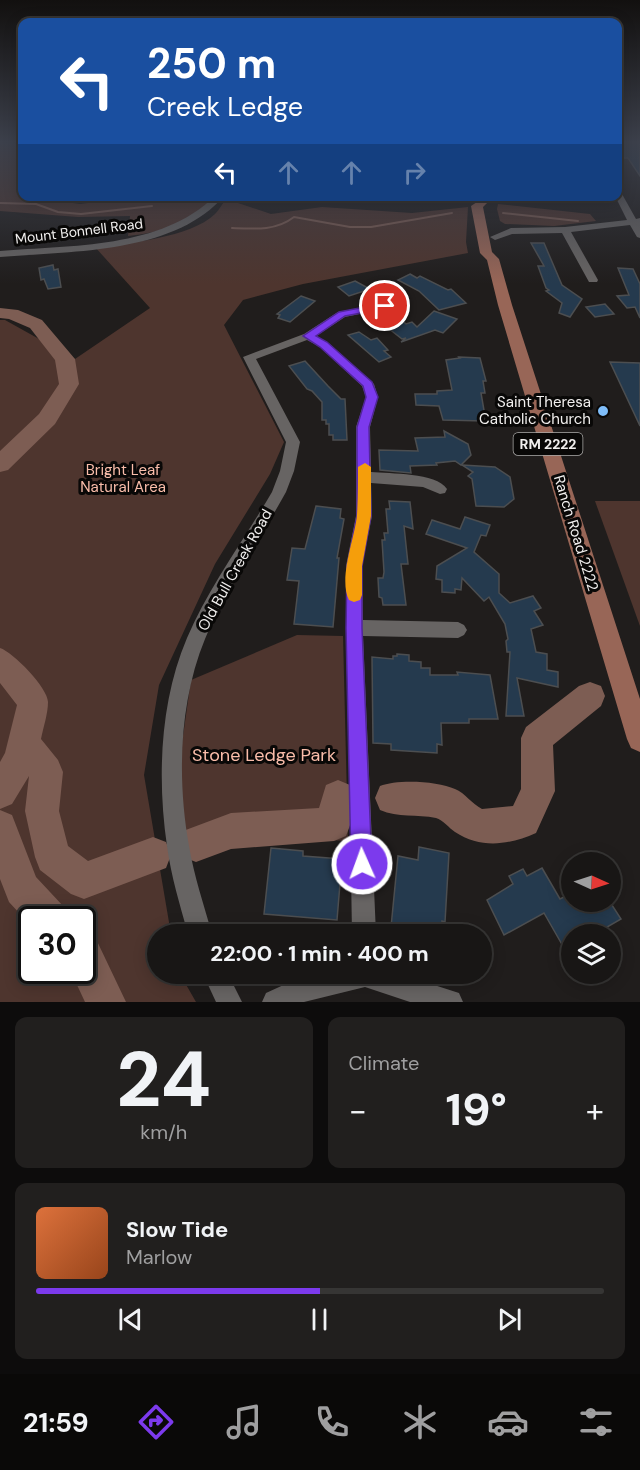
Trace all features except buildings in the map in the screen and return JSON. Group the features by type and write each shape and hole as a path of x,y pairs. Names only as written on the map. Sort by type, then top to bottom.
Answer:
{"main road":[{"name":"Ranch Road 2222","path":"481,201 477,206 486,253 493,259 505,305 640,739"},
{"name":"Ranch Road 2222","path":"483,201 489,210 495,232 498,253 493,259"}],"street":[{"path":"622,200 636,221 640,234"},
{"name":"Mount Bonnell Road","path":"0,254 149,237 194,221 216,201"},
{"path":"495,232 565,230 636,221"},
{"path":"565,230 593,280"},
{"path":"364,924 354,566 364,516 363,427 372,397 368,384 324,345 308,336 342,314 385,306"},
{"name":"Old Bull Creek Road","path":"198,924 176,834 173,747 177,709 184,672 196,640 210,611 279,492 287,471 293,442 249,357 308,336"},
{"path":"365,477 426,482 440,489"},
{"path":"354,628 458,630"},
{"path":"220,984 229,1002"},
{"path":"275,1002 301,990 325,984"},
{"path":"395,984 450,1002"}],"green space":[{"path":"0,190 18,190 18,201 58,201 80,204 104,201 211,201 196,214 175,225 128,236 130,216 78,217 0,211"},
{"name":"Bright Leaf Natural Area","path":"225,201 232,201 271,214 322,207 412,213 468,207 466,242 468,253 303,284 243,300 224,325 284,442 270,474 215,564 159,685 144,775 169,924 147,924 147,984 186,984 196,1002 0,1002 0,320 5,320 75,359 150,308 95,247 158,238 190,229 215,214"},
{"path":"498,204 590,214 596,221 554,226 505,224 500,221"},
{"path":"595,501 640,501 640,626"},
{"name":"Stone Ledge Park","path":"297,635 343,636 348,841 183,833 180,757 191,680"}],"waterway":[{"path":"0,203 36,204 58,212 81,214 152,206"},
{"path":"232,228 272,227 294,217 350,227 371,227 452,213"},
{"path":"503,213 578,221"},
{"path":"0,313 12,314 36,324 65,359 69,384 47,419 0,464"},
{"path":"0,661 33,701 24,744"},
{"path":"392,798 446,802 465,819 482,826 500,826 524,821 538,791 537,738 590,696"},
{"path":"0,792 20,760 24,744"},
{"path":"24,744 46,772 42,811 53,857 84,881 153,855"},
{"path":"196,844 231,831 334,824 338,797"},
{"path":"0,827 22,889 38,906"},
{"path":"96,982 106,1002"}],"slow traffic":[{"path":"354,595 354,566 364,516 365,467"}],"place":[{"name":"Saint Theresa Catholic Church","path":"603,411"}],"route":[{"path":"362,864 354,566 364,516 363,427 372,397 368,384 324,345 308,336 342,314 385,306"}]}
